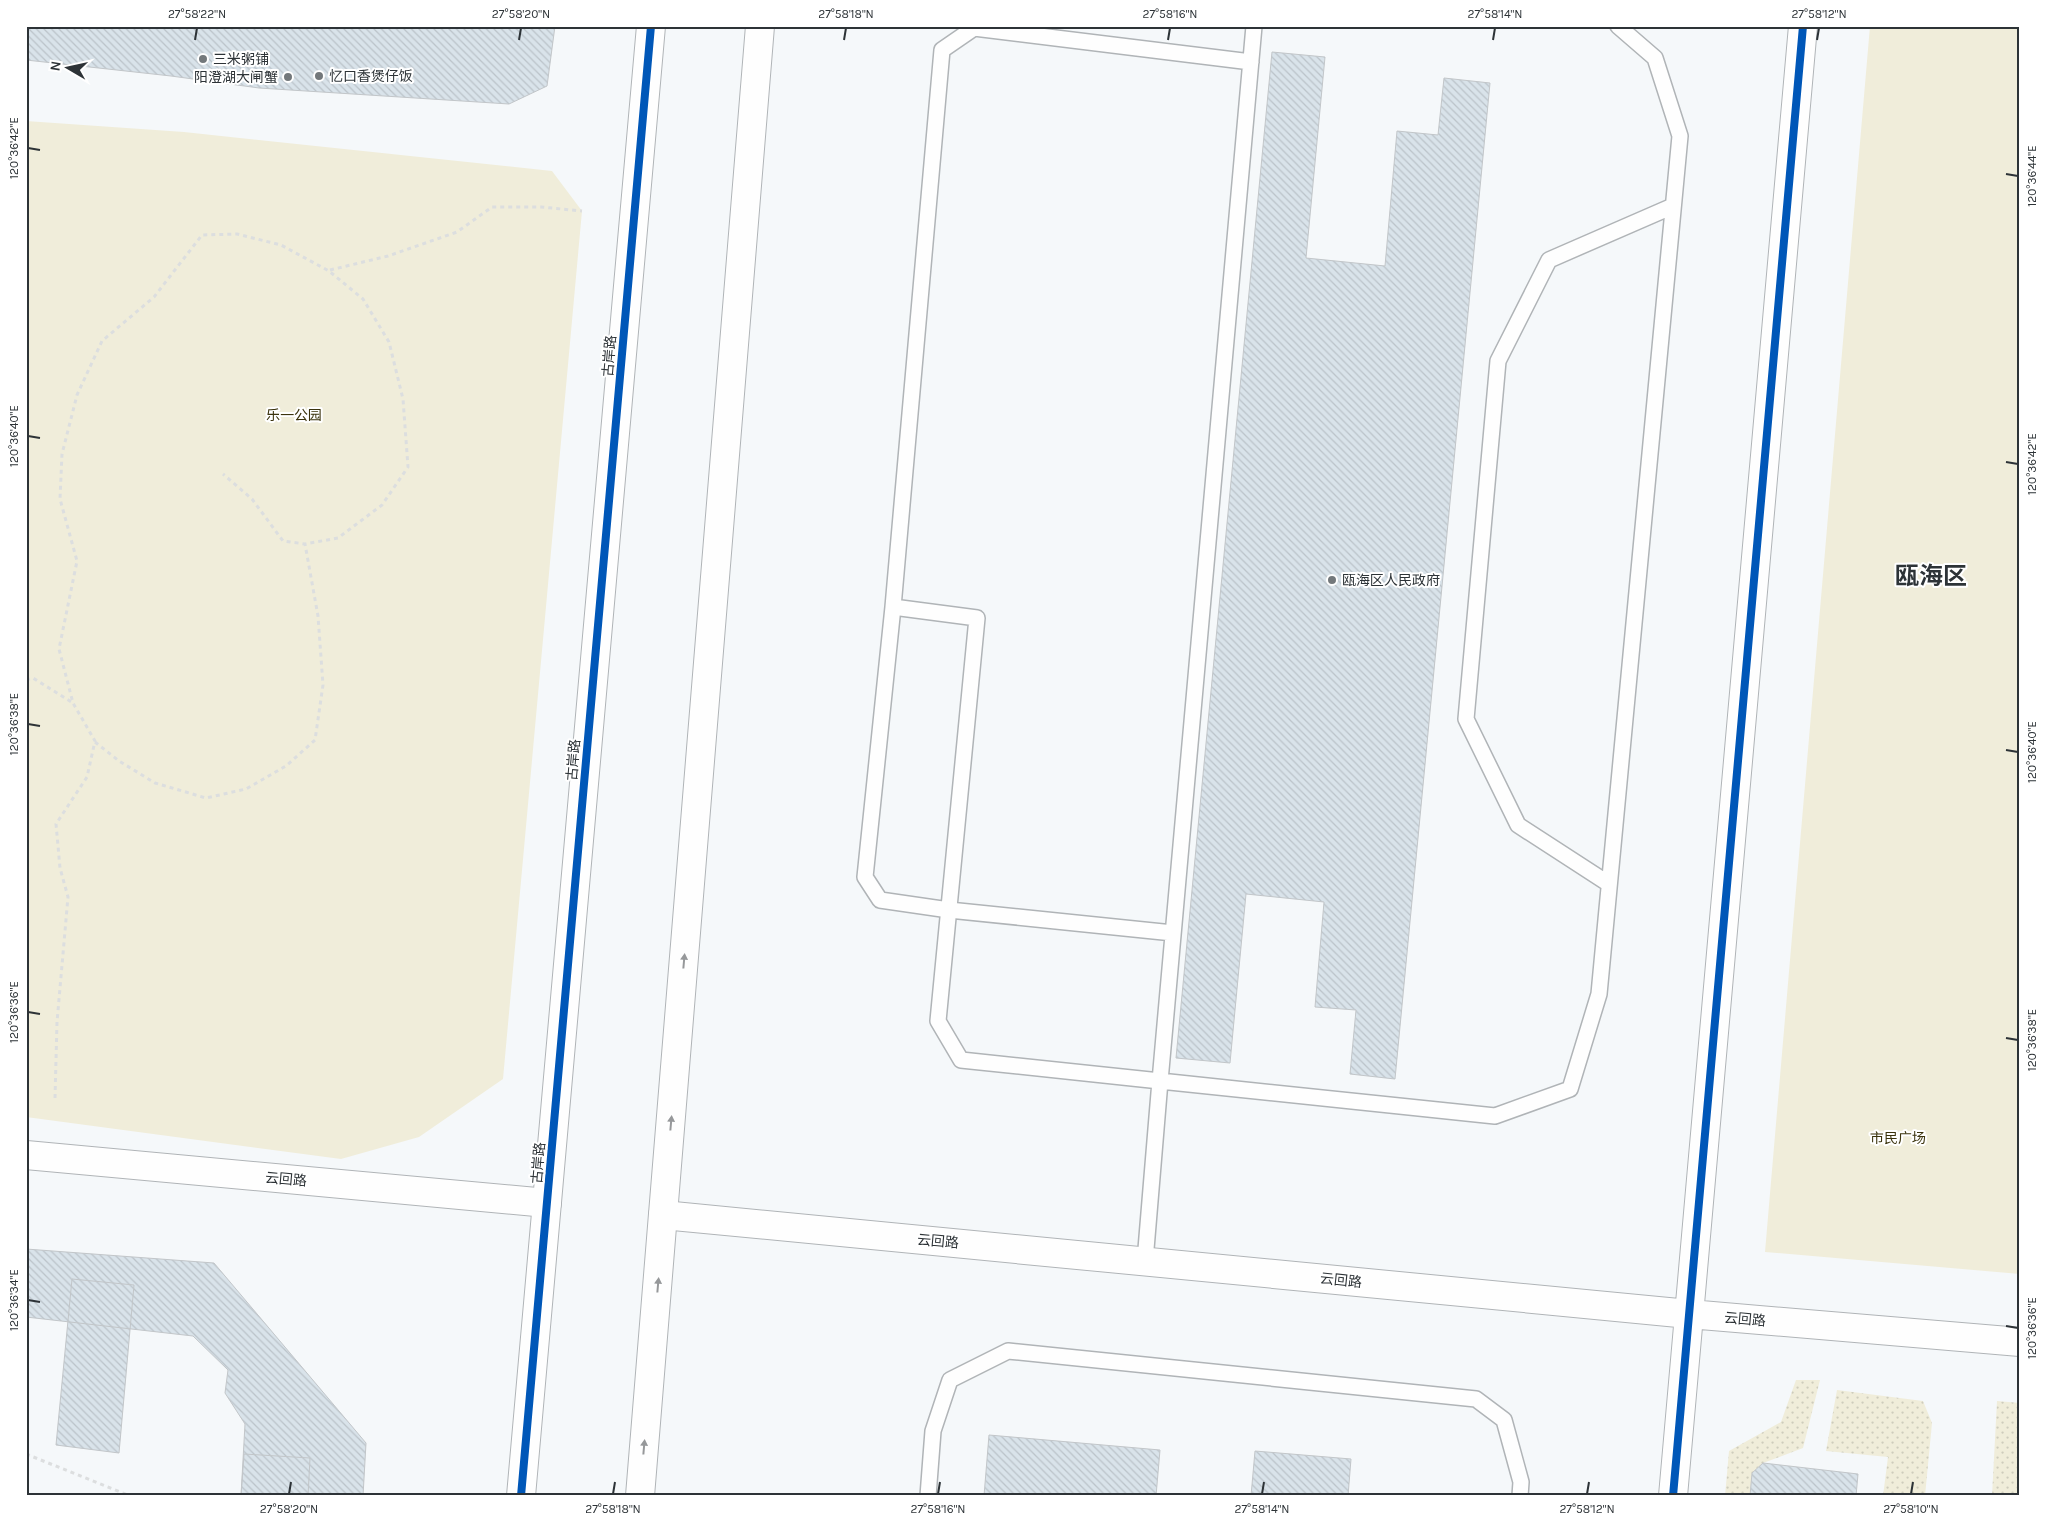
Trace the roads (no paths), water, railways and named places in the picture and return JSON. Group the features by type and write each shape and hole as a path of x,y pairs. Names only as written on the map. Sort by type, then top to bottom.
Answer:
{"street":[{"name":"古岸路","path":"521,1496 651,26"},
{"path":"640,1496 760,26"},
{"path":"1673,1496 1803,26"},
{"name":"云回路","path":"26,1155 547,1203"},
{"name":"云回路","path":"663,1215 1689,1314 2020,1342"}],"lane":[{"path":"1145,1261 1254,26"},
{"path":"893,607 978,618 938,1021 961,1060 1495,1116 1570,1089 1599,994 1680,136 1655,58 1618,26"},
{"path":"1174,932 949,910 880,900 865,877 893,607 942,50 974,28 1251,62"},
{"path":"1609,884 1518,825 1466,719 1497,371 1498,361 1548,260 1673,206"},
{"path":"928,1496 933,1431 950,1380 1008,1351 1476,1399 1504,1420 1521,1482 1520,1496"}],"place":[{"name":"三米粥铺","path":"203,59"},
{"name":"忆口香煲仔饭","path":"319,76"},
{"name":"阳澄湖大闸蟹","path":"288,77"},
{"name":"瓯海区人民政府","path":"1332,580"}],"district":[{"name":"瓯海区","path":"1931,576"}],"park label":[{"name":"乐一公园","path":"294,415"},
{"name":"市民广场","path":"1898,1138"}]}
